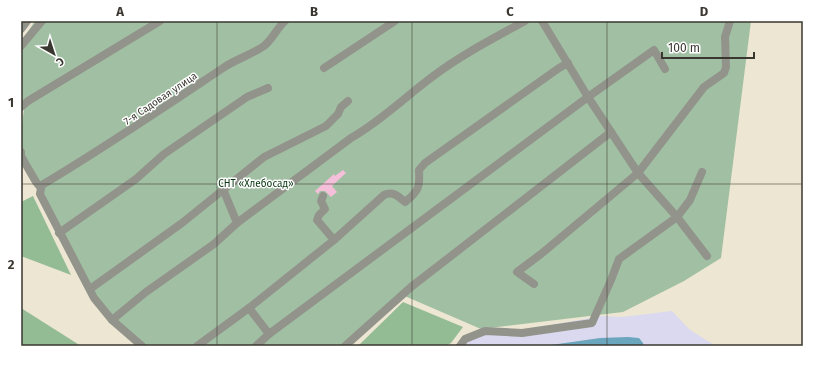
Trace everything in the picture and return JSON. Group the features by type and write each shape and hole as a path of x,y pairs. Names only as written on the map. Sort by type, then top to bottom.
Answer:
{"lane":[{"path":"21,30 26,21"},
{"path":"21,46 42,21"},
{"path":"21,107 28,101 160,21"},
{"name":"7-я Садовая улица","path":"41,188 42,185 99,151 230,64 263,46 269,41 285,21"},
{"path":"324,68 395,21"},
{"path":"112,320 146,292 214,244 237,223 351,138 370,127 434,76 481,45 525,21"},
{"path":"542,21 588,97 638,173 677,216 707,256"},
{"path":"534,284 517,272 541,254 638,173 704,87 724,73 726,67 724,37 730,21"},
{"path":"256,346 269,334 588,97 654,50 665,70"},
{"path":"197,346 249,308 334,240 385,194 391,193 397,195 405,202 418,189 420,185 420,170 425,163 558,68 568,63"},
{"path":"59,232 136,179 164,154 247,97 268,88"},
{"path":"90,289 182,223 264,157 326,126 338,114 341,106 348,101"},
{"path":"345,346 411,287 611,132"},
{"path":"21,152 36,182 41,188 40,194 94,298 112,320 142,346"},
{"path":"460,346 465,339 485,331 522,333 592,323 619,259 677,216 690,200 702,172"},
{"path":"223,189 237,223"},
{"path":"323,196 321,202 325,209 319,215 318,220 334,240"},
{"path":"249,308 269,334"}],"shaded area":[{"path":"672,311 690,330 716,346 466,346 471,334 522,330 602,316 622,317"}],"green space":[{"name":"СНТ «Хлебосад»","path":"35,21 751,21 721,258 684,281 623,312 481,329 400,294 342,346 140,346 98,305 21,153 21,133 24,109 21,105 21,42"},
{"path":"33,196 71,275 21,256 21,202"},
{"path":"403,302 463,327 451,343 446,346 358,346"},
{"path":"21,308 81,346 21,346"}],"water":[{"path":"600,338 639,338 644,346 544,346"}],"building":[{"path":"343,170 346,173 332,186 337,192 331,197 325,191 320,191 318,194 315,191 334,174 335,176"}]}
